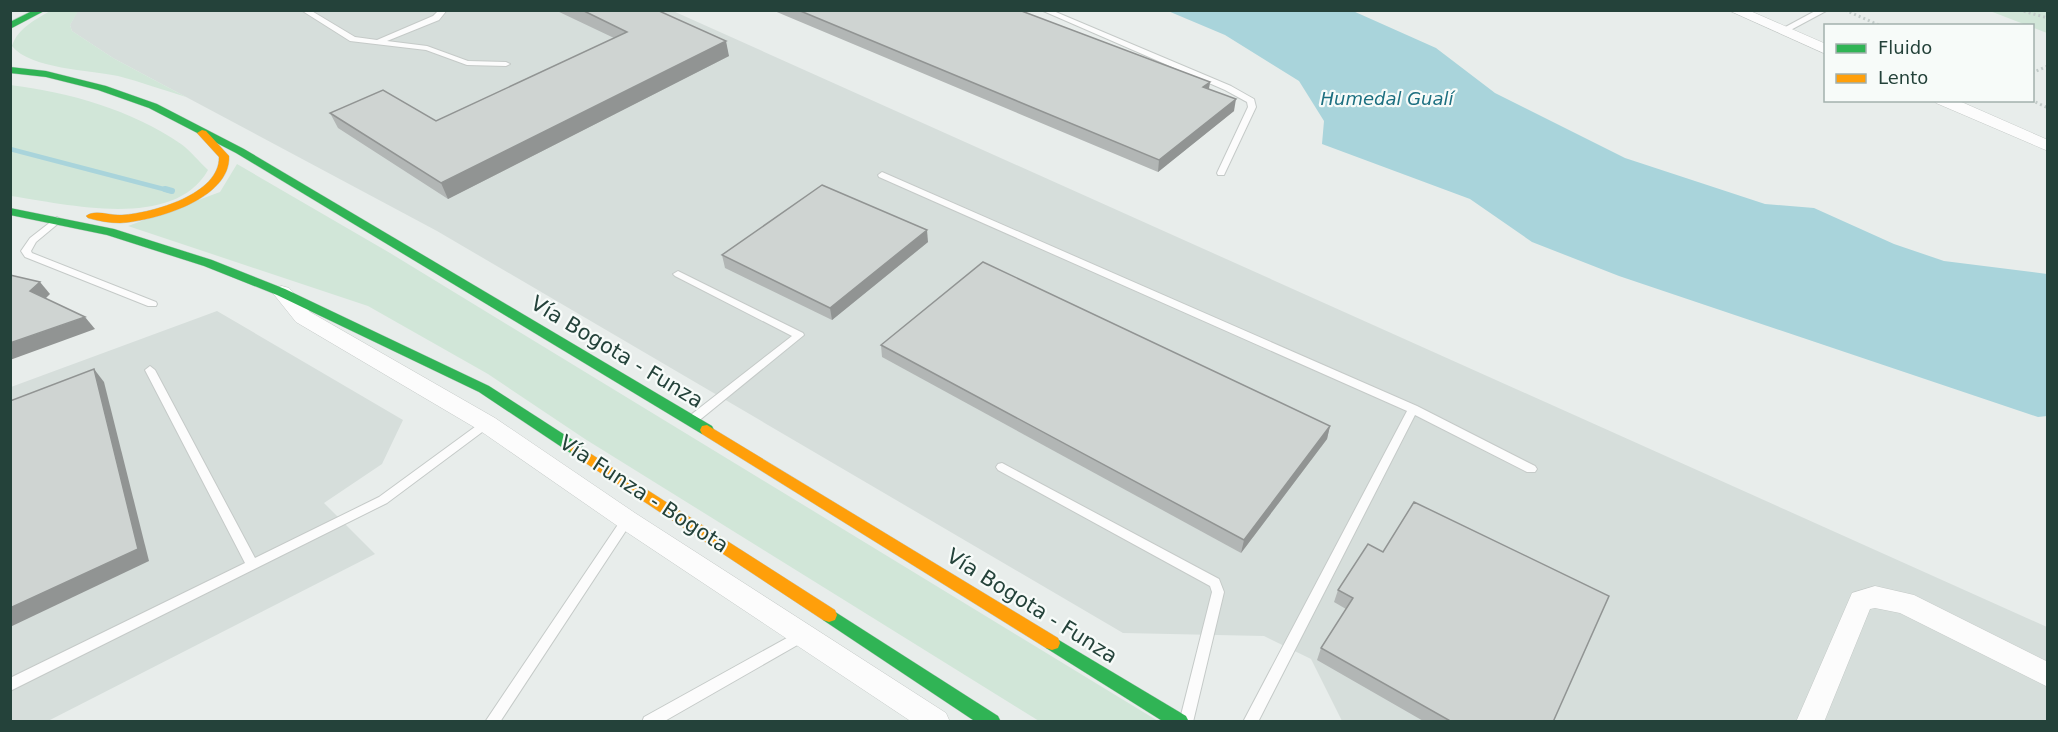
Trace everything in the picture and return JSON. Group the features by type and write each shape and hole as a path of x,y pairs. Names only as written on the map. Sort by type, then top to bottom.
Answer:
{"main road":[{"path":"10,33 17,24 42,10"},
{"path":"10,63 26,70 46,74"},
{"name":"Vía Bogota - Funza","path":"10,70 46,74 102,88 143,103 240,151 691,420 1180,722"},
{"path":"10,201 89,216 120,219 148,214 177,204 199,193 215,180 224,168 224,156 199,129"},
{"name":"Vía Funza - Bogota","path":"10,211 111,232 208,262 281,292 484,389 992,722"}],"street":[{"path":"1735,10 1824,49"},
{"path":"1947,102 2048,146"},
{"name":"Vía Funza - Bogota","path":"281,292 303,317 487,424 627,520 936,722"},
{"path":"1810,722 1861,601 1875,597 1905,603 2048,675"}],"lane":[{"path":"304,10 353,39 427,48 467,63 506,64"},
{"path":"375,43 436,18 444,10"},
{"path":"1044,10 1228,88 1251,101 1252,107 1221,173"},
{"path":"1782,31 1822,11"},
{"path":"882,176 1413,410 1531,470"},
{"path":"57,220 33,240 26,251 28,255 152,304"},
{"path":"678,274 800,335 691,420"},
{"path":"150,370 252,565"},
{"path":"1250,722 1413,410"},
{"path":"10,685 383,500 487,424"},
{"path":"1002,467 1215,583 1218,592 1186,722"},
{"path":"492,722 627,520"},
{"path":"649,722 804,634"}],"path":[{"path":"1845,10 1876,24"},
{"path":"2019,10 2048,18"},
{"path":"2034,72 2048,66"},
{"path":"2034,101 2048,108"}],"shaded area":[{"path":"78,10 673,11 2047,627 2047,721 1342,721 1311,659 1264,636 1123,633 437,231 113,58 72,31 70,25"},
{"path":"217,311 403,420 382,464 324,503 375,554 48,721 11,722 11,387"}],"green space":[{"path":"50,11 78,11 70,25 72,31 113,58 186,97 118,76 46,64 21,54 12,46 18,34"},
{"path":"1990,11 2047,11 2047,33 2034,28 2034,24 2024,24"},
{"path":"10,85 55,92 99,104 142,121 181,144 208,170 192,189 171,201 145,207 117,209 89,207 11,196"},
{"path":"237,164 390,253 1158,721 1039,721 585,439 488,374 368,306 128,226 220,192"}],"water":[{"name":"Humedal Gualí","path":"1168,11 1353,11 1436,48 1495,93 1625,158 1765,204 1814,208 1894,244 1944,261 2047,274 2047,416 2038,417 1619,276 1532,242 1470,199 1322,144 1324,121 1299,81 1225,35"}],"building":[{"path":"582,10 657,10 726,41 441,183 330,113 383,90 436,121 627,32"},
{"path":"798,10 1019,10 1210,82 1203,87 1236,99 1159,160"},
{"path":"822,185 927,230 830,308 722,255"},
{"path":"983,262 1330,426 1244,540 881,345"},
{"path":"10,275 40,282 30,291 85,317 10,343"},
{"path":"94,369 138,549 10,608 10,401"},
{"path":"1414,502 1609,596 1553,722 1452,722 1321,648 1353,598 1338,590 1368,544 1383,552"}],"waterway":[{"path":"10,149 171,191"},
{"path":"165,189 172,191"}],"traffic: fast":[{"path":"10,26 42,10"},
{"path":"10,70 46,74 102,88 153,106 240,151 707,430"},
{"path":"10,211 110,232 208,263 281,292 484,389 577,450"},
{"path":"829,615 992,722"},
{"path":"1052,643 1180,722"}],"traffic: slow":[{"path":"92,216 120,219 146,215 178,205 206,190 217,180 223,170 224,156 202,133"},
{"path":"707,430 1052,643"},
{"path":"577,450 829,615"}]}
